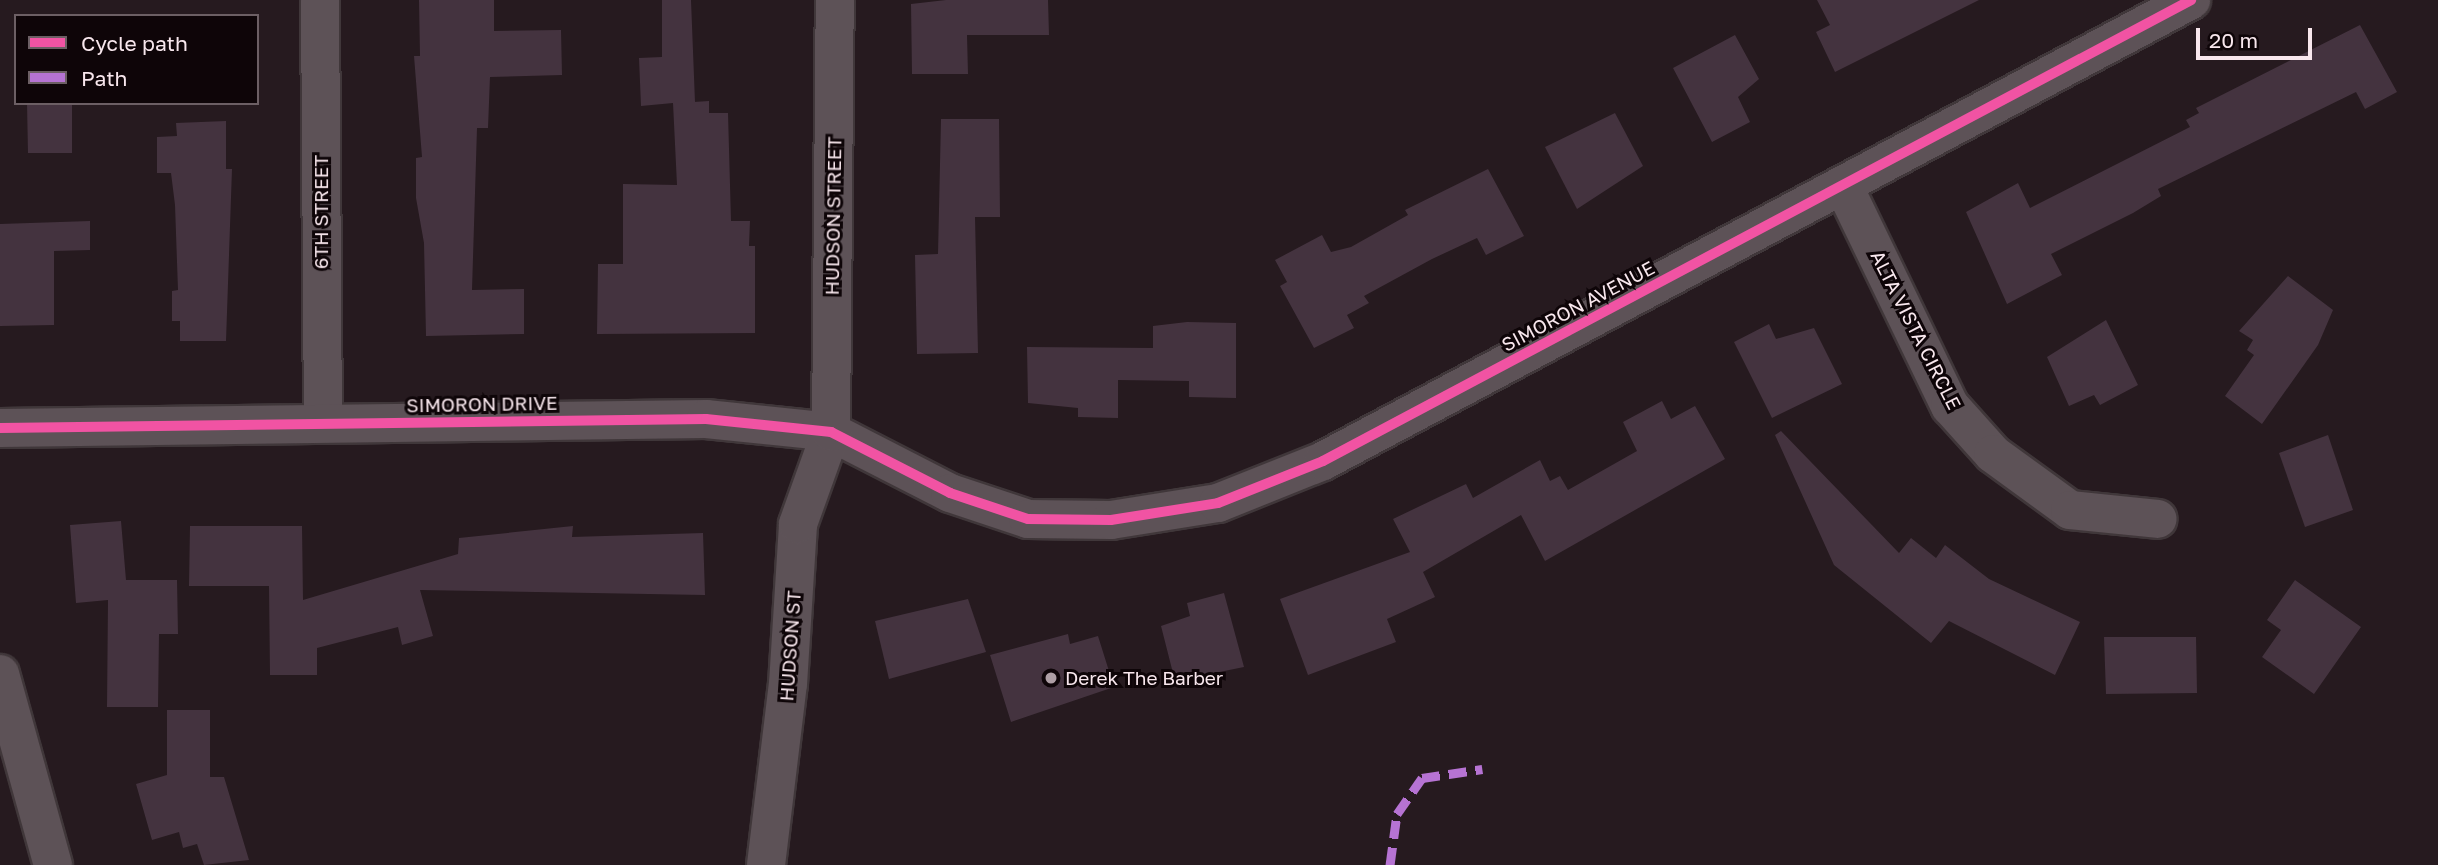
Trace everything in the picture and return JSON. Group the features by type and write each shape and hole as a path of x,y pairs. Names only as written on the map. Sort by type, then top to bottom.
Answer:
{"street":[{"name":"6TH STREET","path":"320,0 323,424"},
{"name":"HUDSON STREET","path":"831,432 835,0"},
{"name":"SIMORON AVENUE","path":"950,494 1028,519 1111,520 1218,503 1323,461 2191,0"},
{"name":"ALTA VISTA CIRCLE","path":"1843,185 1950,406 1993,454 2070,510 2158,519"},
{"name":"SIMORON DRIVE","path":"0,428 706,419 831,432 950,494"},
{"name":"HUDSON ST","path":"766,865 788,684 798,524 831,432"},
{"path":"0,674 53,865"}],"building":[{"path":"419,0 494,0 494,31 561,30 562,75 490,77 488,128 477,128 472,290 524,289 524,334 426,336 424,243 416,198 416,158 422,157 414,56 420,56"},
{"path":"662,0 691,0 695,102 709,101 709,113 728,113 731,221 750,221 749,246 755,246 755,333 597,334 598,264 623,264 623,184 677,185 673,103 641,106 639,58 662,57"},
{"path":"946,0 1048,0 1049,35 967,35 968,74 912,74 911,4"},
{"path":"1817,0 1979,0 1835,72 1816,32 1830,25"},
{"path":"2360,25 2397,92 2365,109 2356,92 2158,189 2161,196 2051,254 2062,275 2007,304 1966,212 2018,183 2030,208 2190,127 2186,120 2199,113 2196,108"},
{"path":"1735,35 1759,79 1738,97 1750,122 1712,142 1673,68"},
{"path":"27,105 72,105 72,153 28,153"},
{"path":"1615,113 1643,166 1577,209 1545,147"},
{"path":"941,119 999,119 1000,217 975,217 978,353 917,354 915,255 938,254"},
{"path":"226,121 226,169 232,169 226,341 180,341 180,321 172,321 172,291 178,290 175,205 171,173 157,173 157,137 177,136 176,123"},
{"path":"1488,169 1524,236 1486,255 1477,238 1432,259 1364,296 1369,303 1347,315 1354,328 1314,348 1280,286 1287,282 1275,260 1322,235 1331,252 1351,247 1408,215 1405,210"},
{"path":"90,221 90,250 54,251 54,325 0,326 0,224"},
{"path":"2288,276 2333,310 2318,345 2262,424 2225,396 2254,355 2247,350 2253,340 2239,331"},
{"path":"2106,320 2138,385 2100,405 2094,395 2069,406 2047,357"},
{"path":"1187,322 1236,323 1236,398 1189,397 1189,381 1118,380 1118,418 1078,417 1078,408 1028,403 1027,347 1153,348 1153,326"},
{"path":"1769,324 1776,339 1814,328 1842,384 1772,418 1734,342"},
{"path":"1662,401 1671,419 1695,406 1725,459 1545,561 1521,515 1423,572 1435,597 1387,619 1396,642 1308,675 1280,599 1410,552 1393,519 1466,484 1473,498 1540,460 1550,481 1560,476 1568,490 1637,451 1623,422"},
{"path":"1781,431 1899,553 1911,538 1936,558 1945,545 1989,579 2080,622 2055,675 1949,621 1931,643 1834,565 1775,435"},
{"path":"2328,435 2353,510 2305,527 2279,453"},
{"path":"121,521 126,580 177,580 178,634 159,634 158,707 107,707 108,600 76,603 70,525"},
{"path":"190,526 302,526 303,600 458,554 459,538 573,526 572,537 703,533 705,595 420,590 433,636 402,645 398,627 317,648 317,675 270,675 269,586 189,586"},
{"path":"2295,580 2361,627 2314,694 2262,657 2281,630 2267,620"},
{"path":"1224,593 1244,667 1175,681 1161,626 1190,616 1187,603"},
{"path":"968,599 986,652 889,679 875,621"},
{"path":"1068,634 1070,644 1098,636 1114,687 1011,722 990,655"},
{"path":"2104,637 2196,637 2197,693 2106,694"},
{"path":"167,710 210,710 210,777 224,777 249,860 204,865 197,844 183,848 179,832 152,840 136,784 167,775"}],"marked path":[{"path":"1390,865 1397,814 1422,778 1482,769"}],"cycle path":[{"path":"0,428 706,419 831,432 950,493 1028,519 1111,520 1218,503 1323,461 2191,0"}],"place":[{"name":"Derek The Barber","path":"1051,678"}]}
